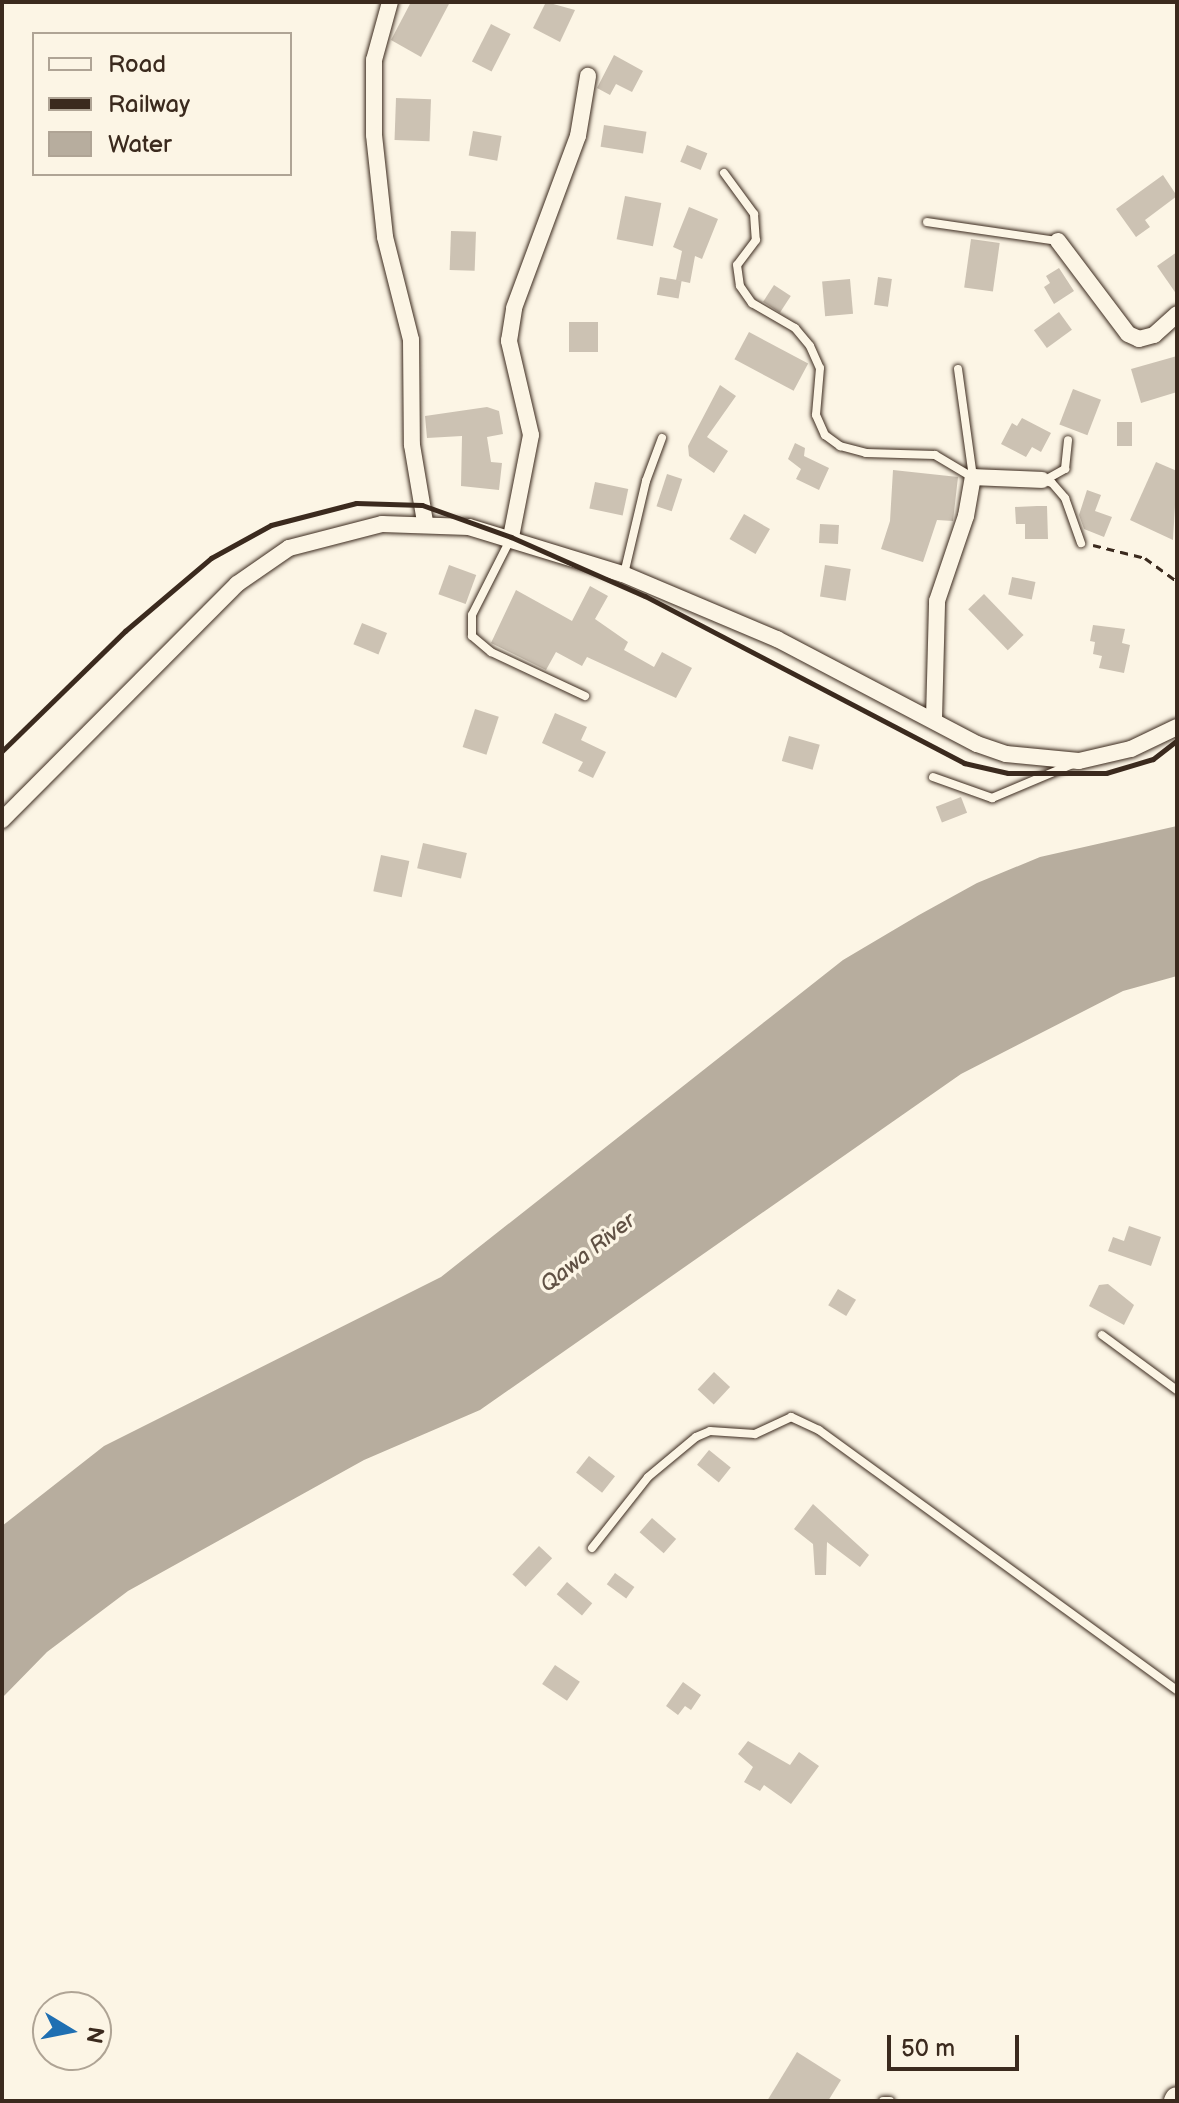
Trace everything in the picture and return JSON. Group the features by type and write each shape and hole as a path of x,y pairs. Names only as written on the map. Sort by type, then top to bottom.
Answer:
{"street":[{"path":"390,2 374,60 374,135 385,237 411,340 412,445 425,522"},
{"path":"511,537 531,435 509,341 514,308 578,136 588,76"},
{"path":"1058,241 1128,334 1139,339 1154,335 1177,314"},
{"path":"934,719 937,601 966,516 973,477 1042,480"},
{"path":"2,820 237,584 289,548 336,532 425,522 511,537 623,574 777,639 977,744 1006,754 1079,761 1131,749 1177,727"}],"lane":[{"path":"724,173 754,214 756,240 737,265 740,286 752,303 795,328 810,346 820,368 816,415 825,435 840,446 866,453 935,455 973,477"},
{"path":"927,222 1058,241"},
{"path":"958,369 973,477"},
{"path":"623,574 646,481 662,438"},
{"path":"1042,480 1057,478 1065,469 1068,440"},
{"path":"1042,480 1065,498 1081,543"},
{"path":"511,537 472,615 472,636 491,652 585,696"},
{"path":"933,777 992,798 1079,761"},
{"path":"1102,1335 1177,1390"},
{"path":"592,1548 648,1477 696,1437 710,1431 755,1434 791,1417 819,1430 1177,1690"},
{"path":"883,2101 890,2101"}],"path":[{"path":"1081,543 1145,558 1177,581"}],"water":[{"name":"Qawa River","path":"1177,826 1177,976 1123,991 961,1074 480,1410 364,1460 128,1591 47,1652 2,1698 2,1526 104,1446 441,1277 843,960 919,915 977,883 1040,857"}],"building":[{"path":"411,2 450,2 421,57 391,40"},
{"path":"546,2 575,10 560,42 533,28"},
{"path":"491,24 511,34 492,71 472,61"},
{"path":"614,55 643,71 632,92 616,84 610,95 597,88"},
{"path":"396,98 431,99 430,141 395,140"},
{"path":"604,125 646,132 643,153 601,147"},
{"path":"473,131 502,136 497,161 469,156"},
{"path":"687,145 707,153 701,170 680,162"},
{"path":"1163,175 1177,196 1145,220 1150,227 1136,237 1116,209"},
{"path":"625,196 661,203 653,246 617,239"},
{"path":"689,207 718,219 702,259 695,256 690,283 676,280 682,251 673,247"},
{"path":"451,231 476,232 475,271 450,270"},
{"path":"971,239 1000,243 993,292 964,288"},
{"path":"1177,252 1177,295 1157,266"},
{"path":"1059,268 1074,291 1054,304 1044,287 1050,283 1046,276"},
{"path":"660,277 682,281 679,299 657,295"},
{"path":"878,277 892,279 888,307 874,305"},
{"path":"850,279 853,314 825,316 822,281"},
{"path":"774,285 791,296 780,313 763,302"},
{"path":"1059,312 1072,330 1047,348 1034,330"},
{"path":"569,322 598,322 598,352 569,352"},
{"path":"749,332 808,363 794,391 734,359"},
{"path":"1177,356 1177,392 1141,403 1131,369"},
{"path":"720,385 736,396 707,437 728,451 714,473 689,456 688,446"},
{"path":"1073,389 1101,400 1087,435 1059,424"},
{"path":"487,407 499,411 503,434 487,437 491,462 502,463 499,490 461,486 462,436 427,438 425,416"},
{"path":"1022,418 1051,433 1041,452 1032,447 1026,457 1001,444 1012,423 1017,426"},
{"path":"1117,422 1132,422 1132,446 1117,446"},
{"path":"795,443 805,448 804,456 829,468 819,490 796,479 801,469 788,459"},
{"path":"1156,462 1177,471 1173,540 1130,520"},
{"path":"893,470 958,477 953,521 937,520 923,562 881,549 890,521"},
{"path":"667,474 682,479 672,511 656,506"},
{"path":"595,482 628,489 623,515 589,508"},
{"path":"1087,490 1101,495 1095,511 1112,517 1104,537 1084,529 1079,515"},
{"path":"1047,506 1048,539 1025,539 1025,524 1016,524 1015,507"},
{"path":"744,514 770,529 755,554 730,539"},
{"path":"820,524 839,525 838,544 819,543"},
{"path":"449,565 476,575 466,604 438,594"},
{"path":"825,565 851,569 846,601 820,597"},
{"path":"1012,577 1035,582 1032,600 1008,595"},
{"path":"590,586 608,596 595,619 628,642 624,650 654,667 662,652 692,668 676,698 587,657 582,666 556,652 546,670 491,643 516,590 572,621"},
{"path":"984,594 1024,635 1008,650 968,609"},
{"path":"362,623 387,633 378,654 353,644"},
{"path":"1093,625 1125,629 1122,643 1130,645 1124,673 1099,668 1102,656 1093,654 1095,642 1090,641"},
{"path":"475,709 499,717 486,755 463,747"},
{"path":"555,713 587,727 581,740 606,752 593,778 578,771 583,762 542,743"},
{"path":"789,736 820,745 813,770 782,761"},
{"path":"961,797 967,813 942,823 936,807"},
{"path":"423,843 467,853 461,878 417,868"},
{"path":"381,855 409,861 402,897 373,891"},
{"path":"1129,1226 1161,1237 1151,1266 1108,1251 1113,1237 1124,1241"},
{"path":"1108,1284 1134,1305 1124,1325 1089,1306 1099,1285"},
{"path":"838,1289 856,1300 846,1316 828,1305"},
{"path":"714,1372 730,1387 714,1405 698,1390"},
{"path":"709,1450 731,1468 719,1482 697,1465"},
{"path":"589,1456 615,1476 602,1493 576,1473"},
{"path":"813,1504 869,1555 860,1567 827,1542 826,1575 815,1575 813,1544 794,1529"},
{"path":"652,1518 676,1539 664,1553 640,1532"},
{"path":"539,1546 552,1558 526,1587 512,1575"},
{"path":"615,1573 634,1587 626,1598 607,1584"},
{"path":"567,1582 592,1603 582,1615 557,1594"},
{"path":"555,1665 580,1682 567,1701 542,1684"},
{"path":"683,1682 701,1695 691,1710 685,1706 678,1715 666,1706"},
{"path":"748,1741 790,1765 799,1752 819,1766 791,1804 764,1785 760,1791 744,1782 753,1767 738,1754"},
{"path":"797,2052 841,2080 828,2101 767,2101"}],"railway":[{"path":"2,751 125,631 211,558 271,525 356,503 422,505 511,537 645,596 964,763 1008,773 1106,773 1153,759 1177,740"}]}
